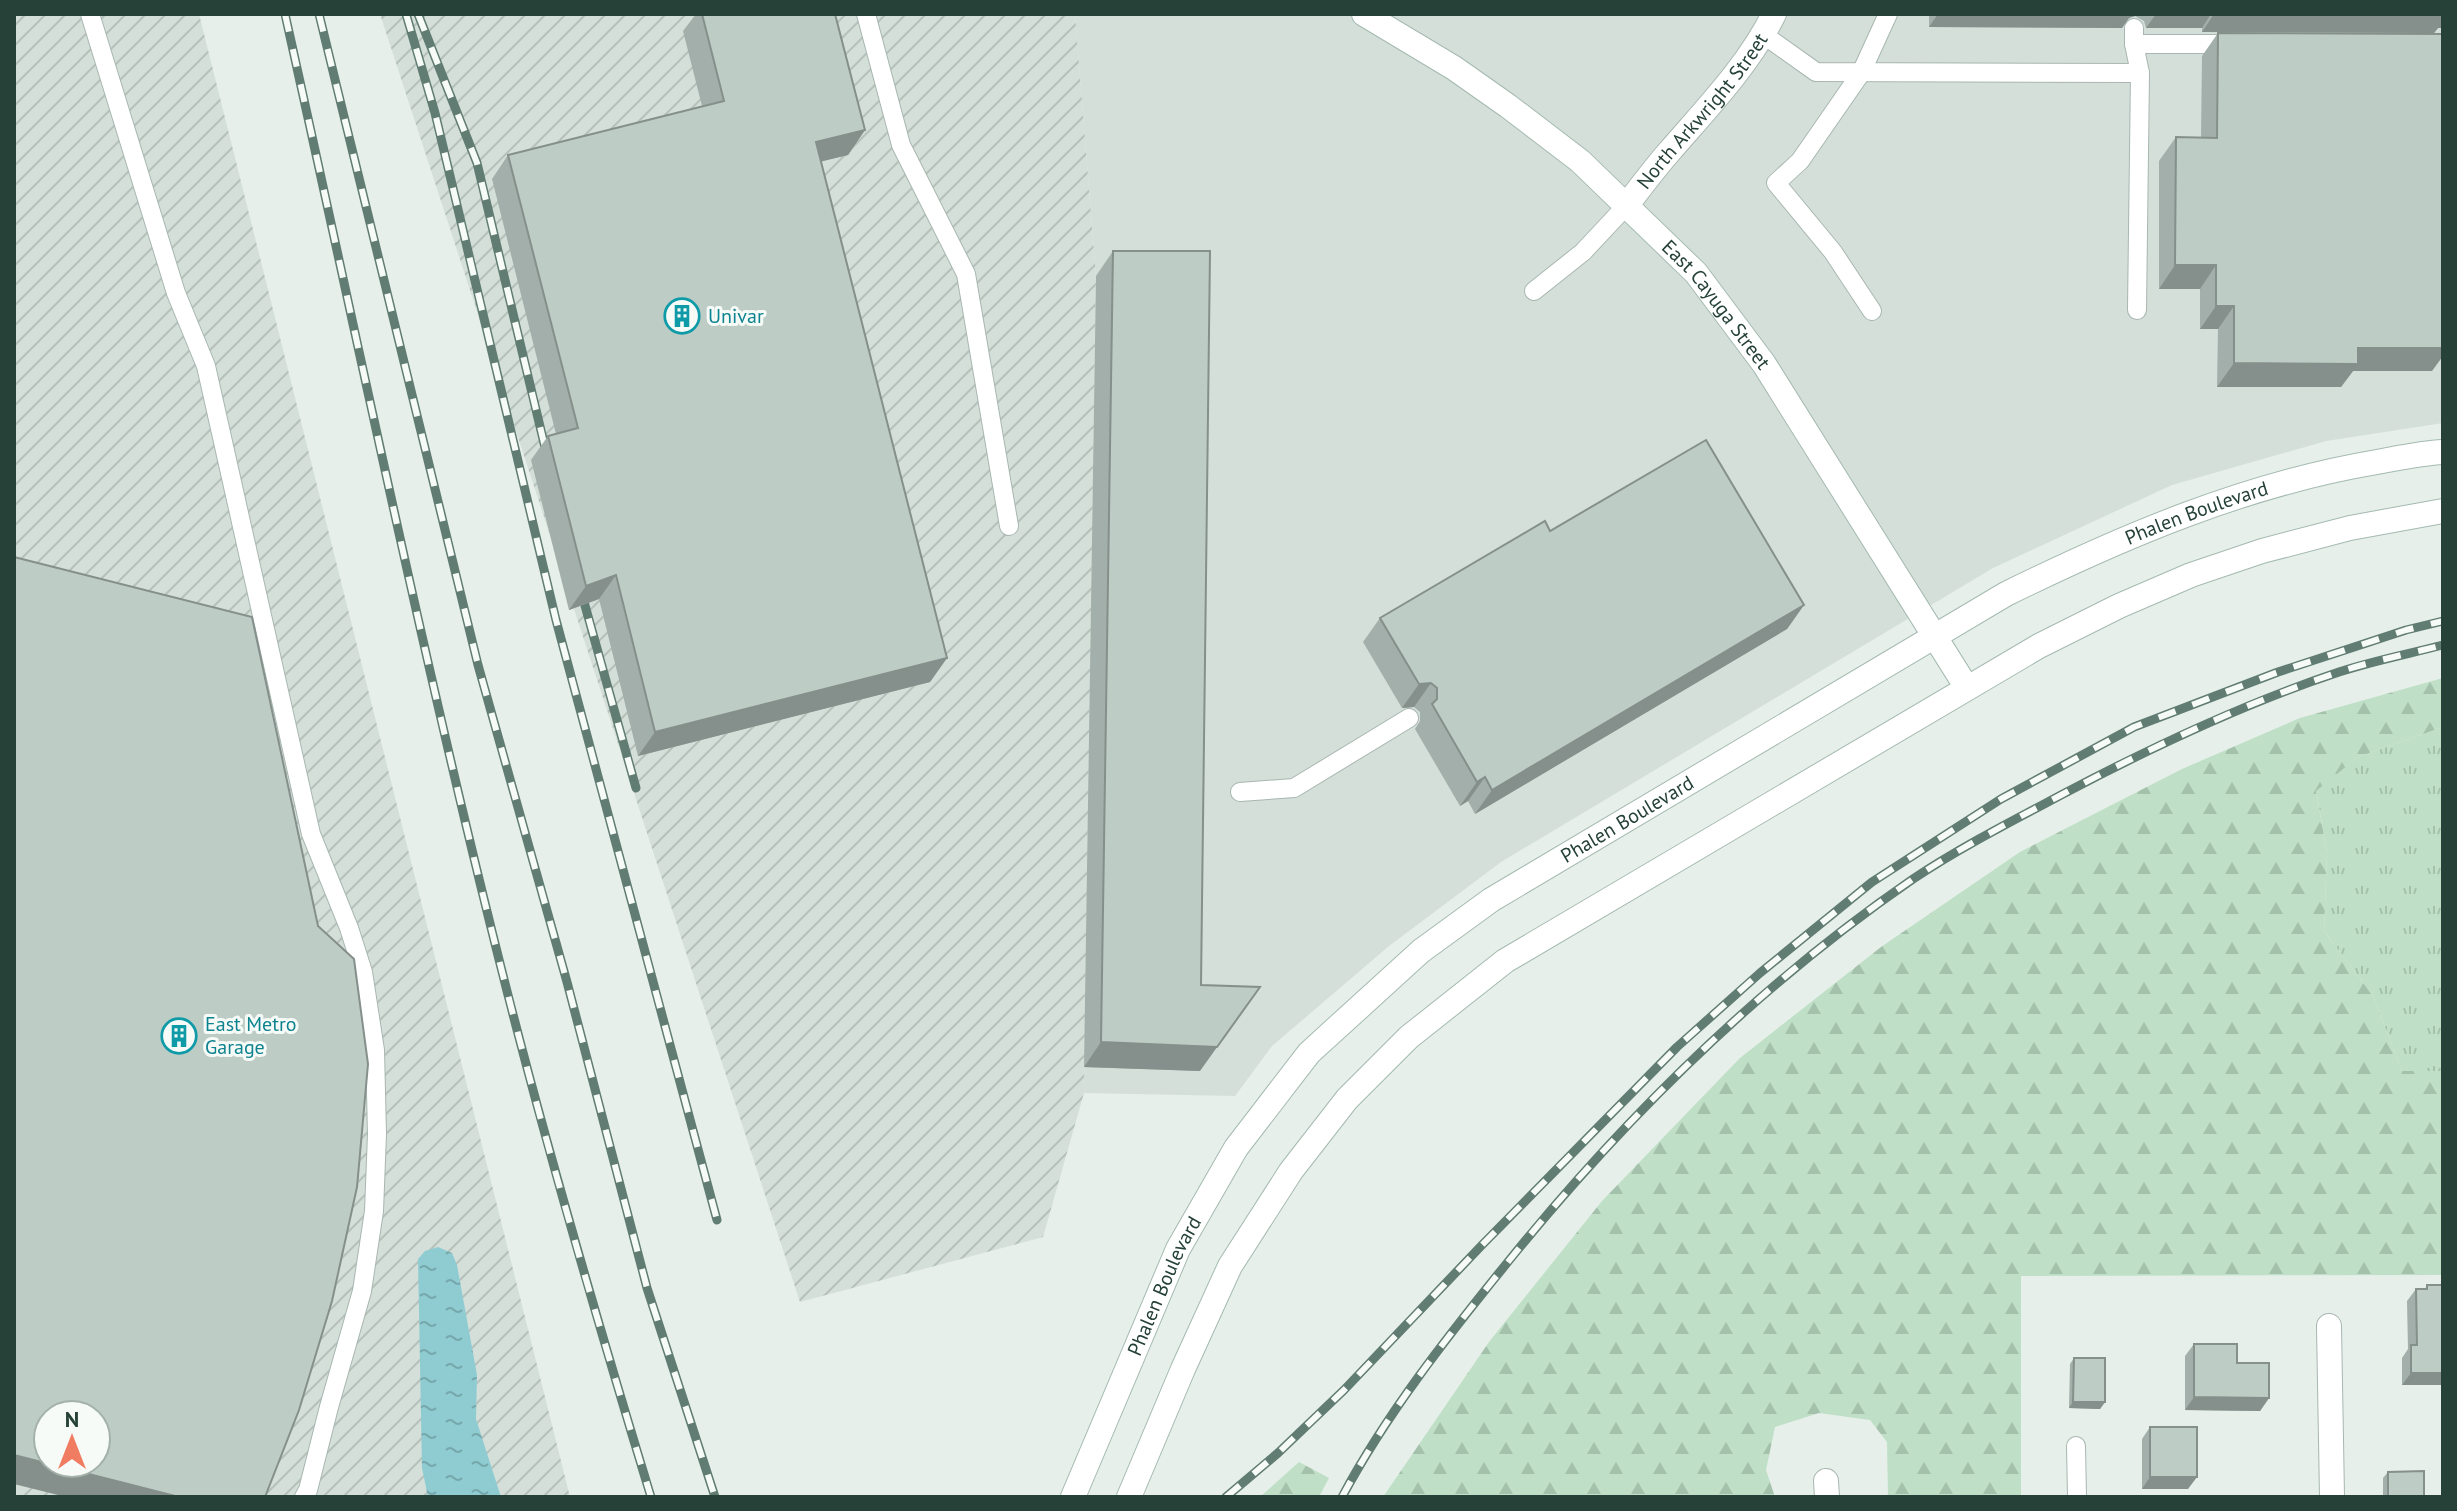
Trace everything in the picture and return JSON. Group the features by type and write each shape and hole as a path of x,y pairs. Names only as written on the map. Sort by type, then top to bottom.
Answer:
{"main road":[{"name":"East Cayuga Street","path":"1364,14 1424,49 1508,106 1580,161 1696,273 1764,364 1967,688"},
{"name":"North Arkwright Street","path":"1626,206 1713,103 1769,25"},
{"name":"Phalen Boulevard","path":"1073,1497 1178,1249 1236,1148 1309,1053 1411,960 1491,900 2006,594 2093,551 2244,494 2338,468 2443,452"},
{"path":"1129,1497 1230,1266 1291,1171 1347,1099 1409,1037 1505,961 1967,688 2052,639 2119,606 2191,575 2262,551 2350,528 2443,511"},
{"path":"2329,1326 2332,1497"}],"lane":[{"path":"90,14 176,293 206,366 311,834 349,928 363,972 375,1050 377,1134 374,1211 362,1291 304,1497"},
{"path":"866,14 901,145 966,274 1009,526"},
{"path":"1872,311 1833,252 1776,183 1800,161 1861,73 1888,14"},
{"path":"1769,25 1816,72 2140,73"},
{"path":"2137,310 2140,73 2134,36 2242,44"},
{"path":"1534,291 1583,252 1626,206"},
{"path":"1240,792 1294,788 1409,718"},
{"path":"2076,1446 2077,1497"}],"shaded area":[{"path":"14,14 199,14 570,1497 14,1497"},
{"path":"380,14 1075,14 1096,276 1084,1093 1043,1237 800,1302"},
{"path":"1075,14 2443,14 2443,423 2326,441 2172,485 1993,568 1501,862 1389,946 1272,1046 1235,1096 1084,1093 1096,276"}],"green space":[{"path":"2443,678 2443,727 2358,757 2316,791 2327,853 2324,931 2373,996 2402,1071 2443,1071 2443,1275 2021,1276 2021,1497 1888,1497 1887,1442 1870,1420 1819,1413 1775,1427 1766,1470 1775,1497 1383,1497 1489,1342 1602,1201 1740,1058 1881,947 2020,852 2182,769 2300,718"},
{"path":"2443,727 2443,1071 2402,1071 2373,996 2324,931 2327,853 2316,790 2358,757"},
{"path":"1299,1462 1329,1478 1319,1497 1260,1497"}],"water":[{"path":"438,1247 452,1253 457,1265 477,1375 476,1419 501,1497 428,1497 422,1468 418,1259 425,1251"}],"building":[{"name":"Univar","path":"702,14 835,14 865,130 816,142 947,658 655,732 616,575 586,586 548,436 578,428 508,155 724,101"},
{"path":"2218,33 2443,34 2443,348 2358,348 2358,364 2234,363 2234,306 2216,306 2216,265 2175,265 2176,137 2217,138"},
{"path":"1113,251 1210,251 1201,985 1260,987 1217,1047 1101,1042"},
{"path":"1706,440 1804,605 1492,790 1485,777 1477,782 1432,704 1437,699 1437,688 1431,683 1419,684 1380,618 1545,521 1550,531"},
{"name":"East Metro Garage","path":"14,557 252,617 318,926 354,959 368,1064 357,1187 332,1301 299,1410 265,1497 179,1497 108,1479 112,1479 112,1399 32,1399 32,1460 14,1455"},
{"path":"2427,1285 2443,1285 2443,1373 2411,1373 2411,1345 2417,1345 2416,1289 2427,1289"},
{"path":"2194,1344 2237,1344 2237,1363 2269,1363 2269,1398 2194,1397"},
{"path":"2074,1358 2105,1358 2105,1402 2073,1402"},
{"path":"2150,1427 2197,1427 2197,1477 2150,1477"},
{"path":"2424,1471 2424,1497 2388,1497 2388,1472"}],"railway":[{"path":"285,14 420,628 478,873 524,1058 651,1497"},
{"path":"319,14 478,665 567,982 647,1288 715,1497"},
{"path":"406,14 435,113 556,620 717,1220"},
{"path":"418,14 477,163 549,464"},
{"path":"579,584 636,788"},
{"path":"1226,1497 1344,1390 1677,1047 1760,973 1872,882 2001,799 2134,727 2278,672 2443,621"},
{"path":"1342,1497 1378,1435 1440,1347 1599,1156 1696,1056 1801,963 1856,920 1968,845 2164,743 2233,712 2339,672 2443,645"}],"place":[{"name":"Univar","path":"682,316"},
{"name":"East Metro Garage","path":"179,1036"}]}
